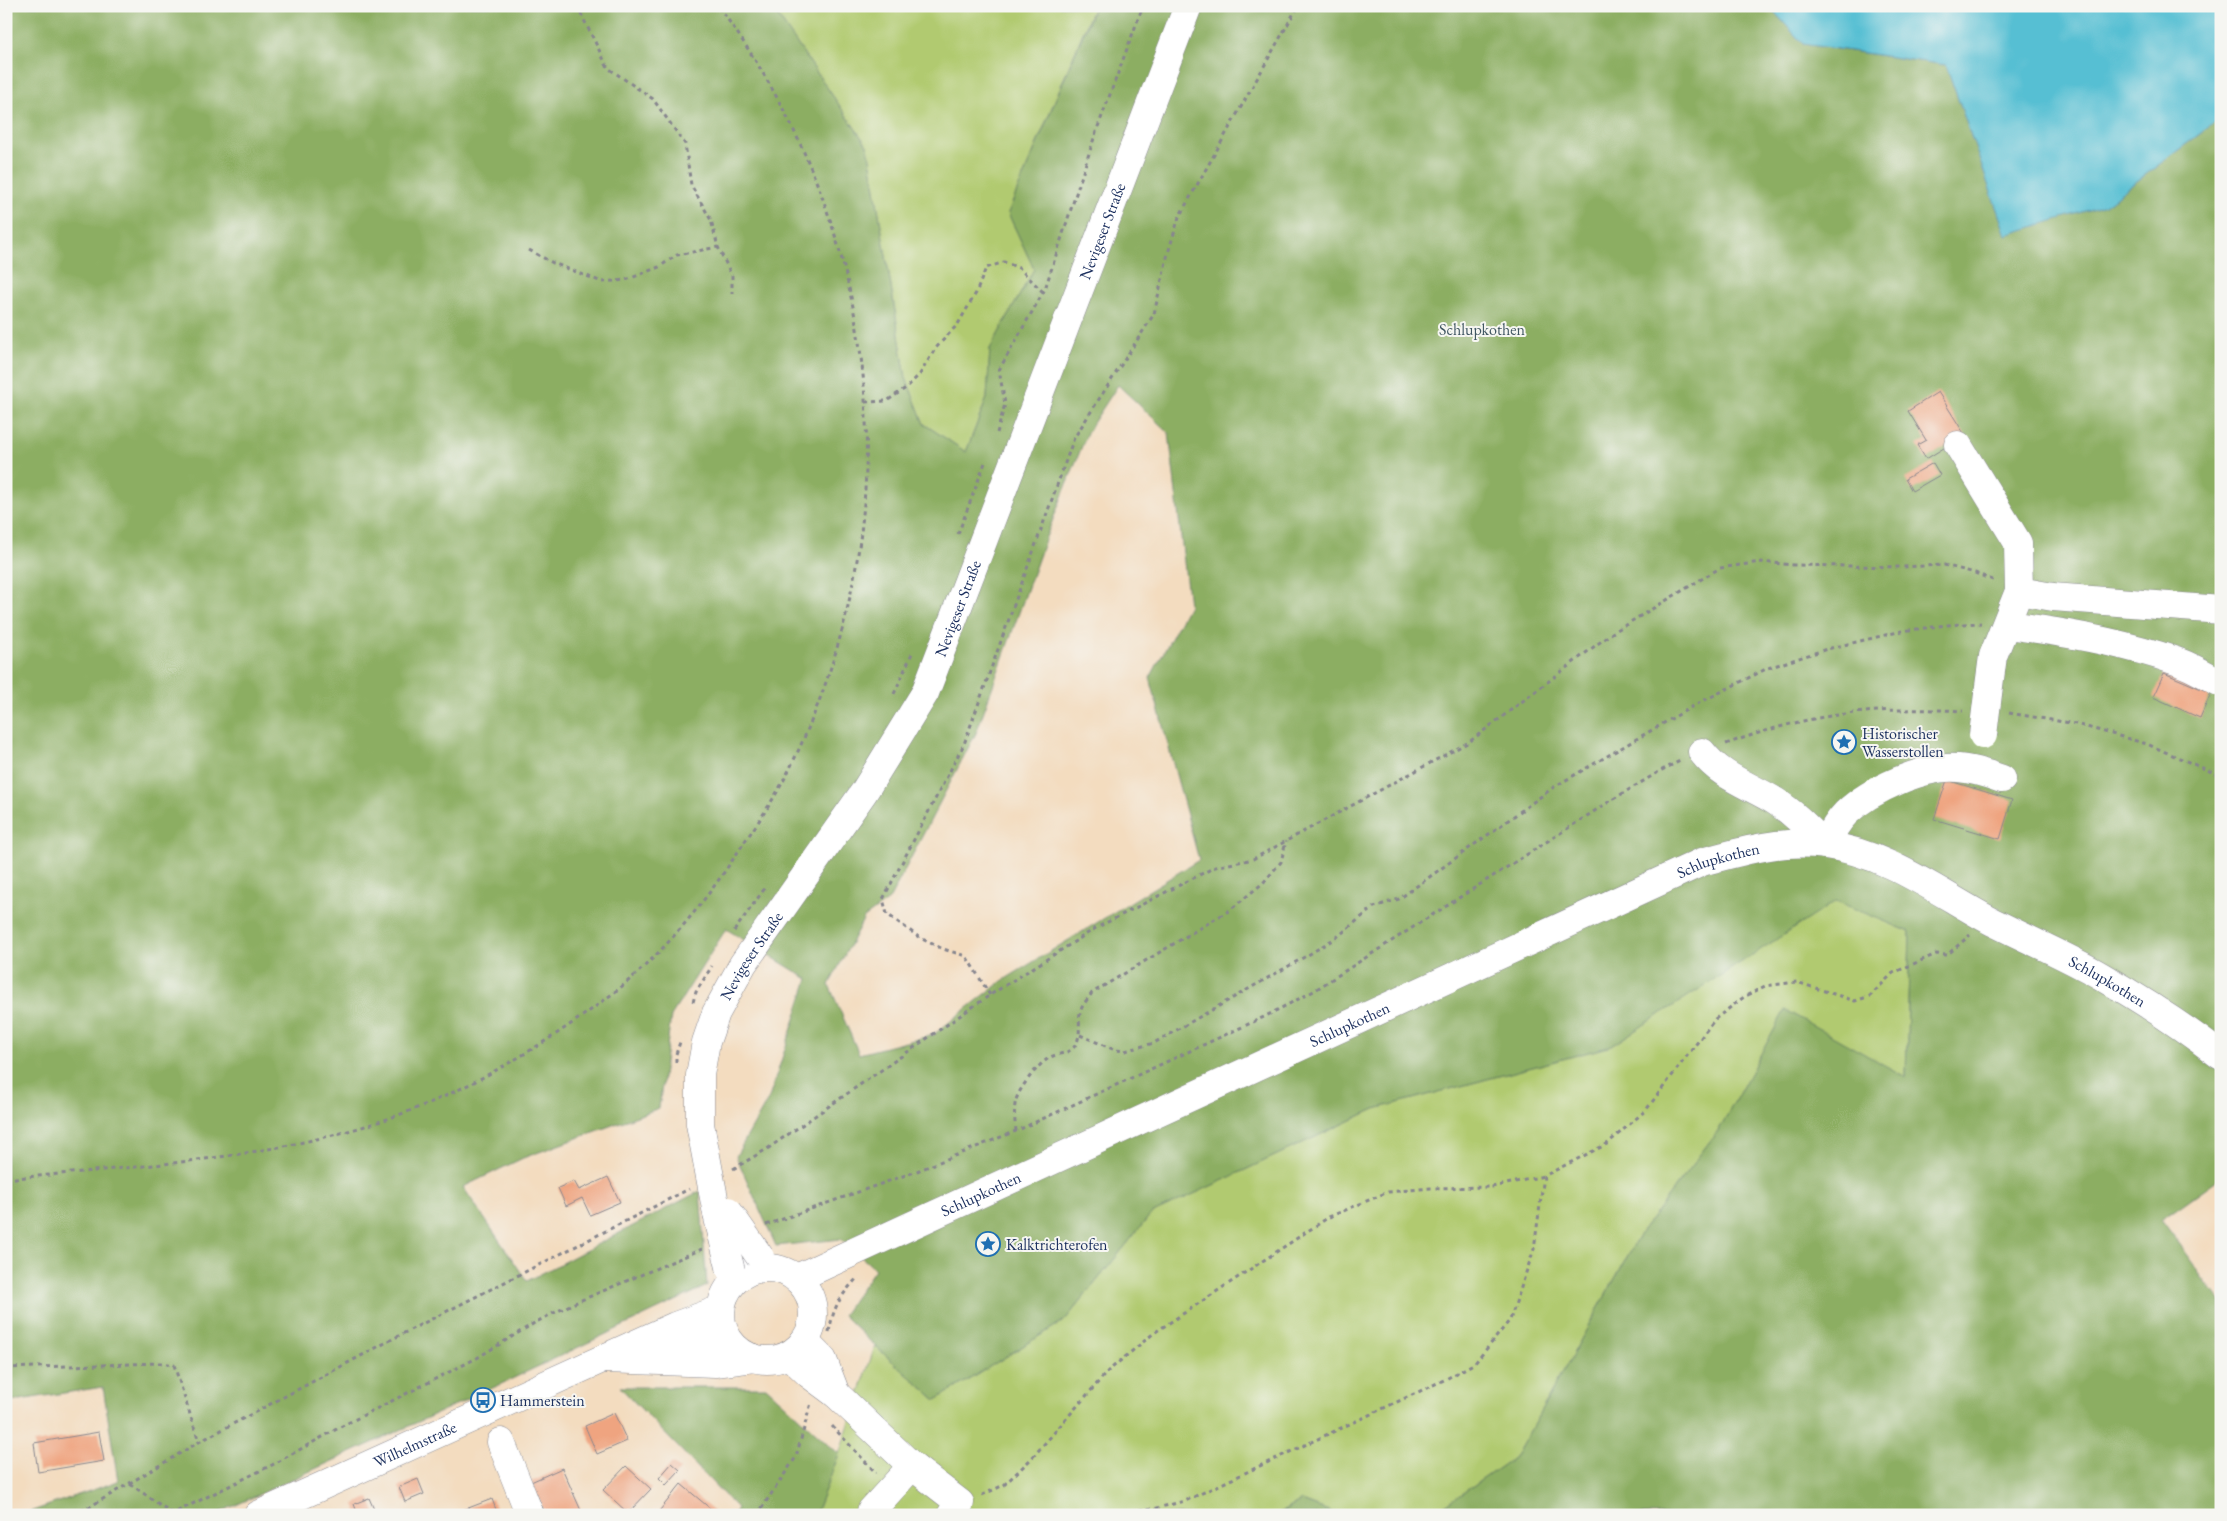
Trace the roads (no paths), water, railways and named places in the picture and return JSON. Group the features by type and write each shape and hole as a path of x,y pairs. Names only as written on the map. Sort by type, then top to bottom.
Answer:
{"main road":[{"name":"Nevigeser Straße","path":"765,1262 722,1212 702,1184 700,1075 706,1042 716,1013 743,964 864,792 925,693 1188,6"},
{"path":"1958,446 2018,543 2019,591 1993,656 1995,703 1983,735 1974,770"},
{"path":"2019,591 2053,597 2221,610"},
{"path":"2007,624 2115,643 2178,661 2221,683"},
{"path":"1702,752 1712,765 1724,775 1775,801 1793,813 1825,845 1835,825 1858,802 1898,781 1940,768 1956,767 1974,770 2002,779"},
{"name":"Schlupkothen","path":"797,1278 884,1240 1702,862 1756,847 1787,844 1825,845 1864,854 1913,875 1989,919 2101,976 2221,1056"},
{"name":"Nevigeser Straße","path":"722,1212 733,1276"},
{"name":"Schlupkothen","path":"812,1301 826,1285 884,1240"},
{"path":"617,1354 715,1363 754,1358 772,1360 797,1348 811,1329 814,1315 812,1301 806,1288 797,1278 765,1262 759,1268 733,1276 721,1309 721,1320 728,1339 739,1351 754,1358"},
{"name":"Wilhelmstraße","path":"258,1515 676,1326 721,1309"},
{"name":"Wilhelmstraße","path":"617,1354 728,1339"},
{"path":"797,1348 823,1360 826,1401"},
{"path":"797,1348 809,1374 826,1401 912,1466 955,1509"},
{"path":"501,1442 530,1515"},
{"path":"876,1515 871,1511 912,1466"}],"water":[{"path":"1769,6 2221,6 2221,118 2105,205 2006,235 1946,65 1803,44"}],"place":[{"name":"Historischer Wasserstollen","path":"1844,742"},
{"name":"Kalktrichterofen","path":"988,1244"},
{"name":"Hammerstein","path":"483,1400"}]}
